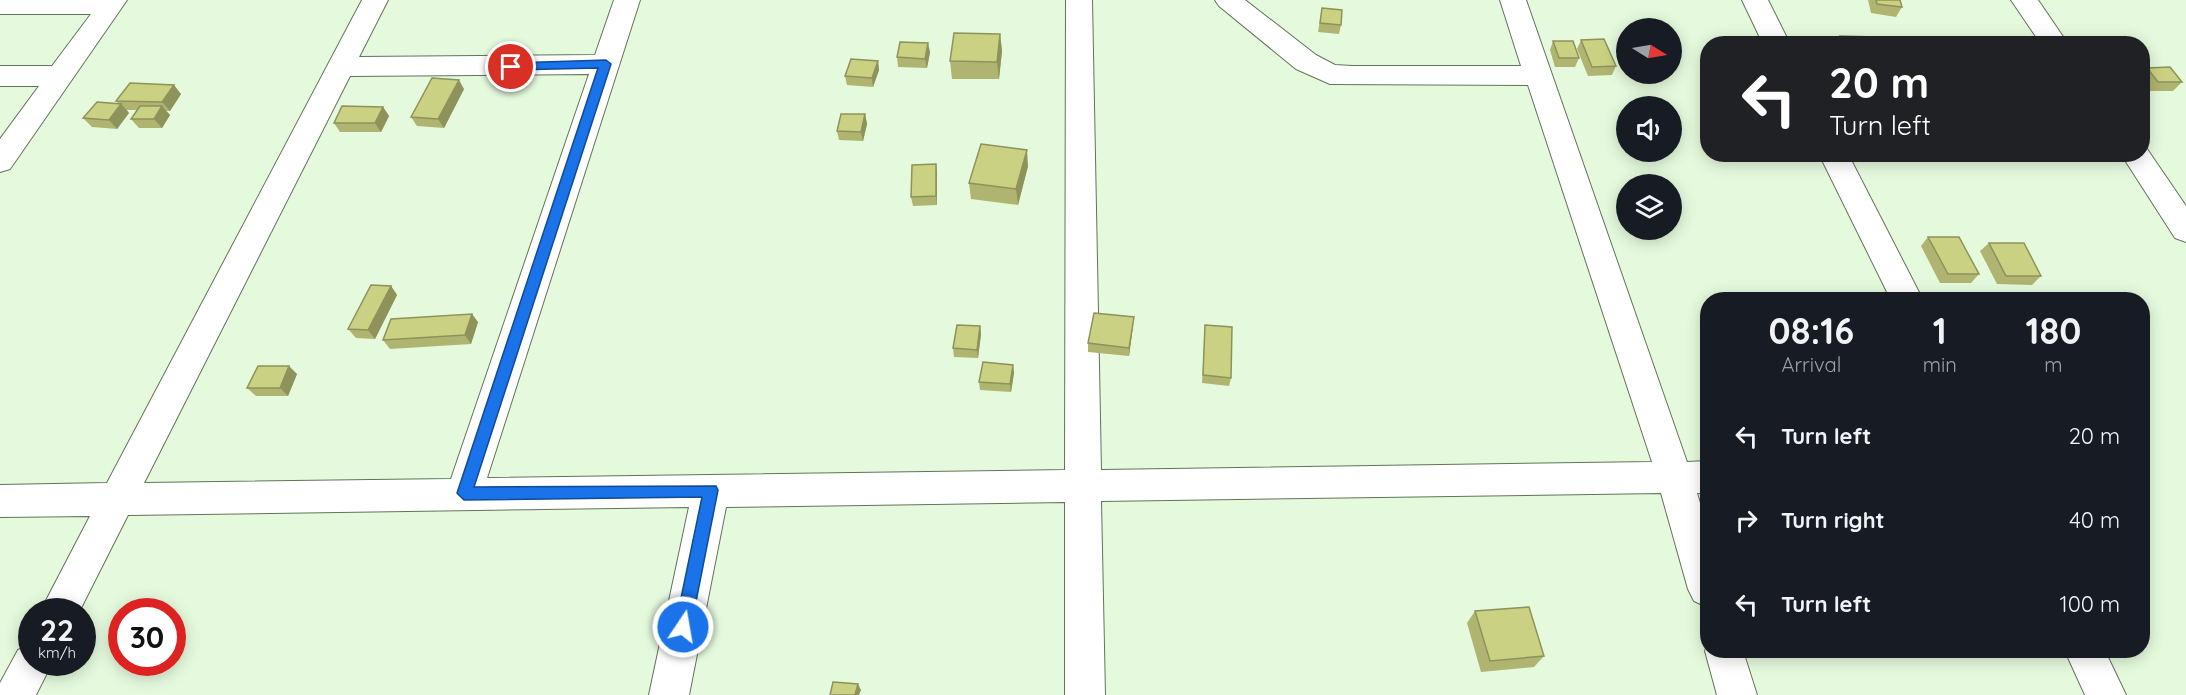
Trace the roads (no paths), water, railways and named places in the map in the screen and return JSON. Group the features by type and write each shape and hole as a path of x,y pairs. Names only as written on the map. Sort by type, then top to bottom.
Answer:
{"street":[{"path":"66,598 375,0"},
{"path":"464,493 627,0"},
{"path":"1079,0 1085,695"},
{"path":"1228,0 1306,62 1330,74 1352,76 1538,75"},
{"path":"1529,0 1513,0 1538,75 1691,478 1700,540"},
{"path":"1755,0 1773,36"},
{"path":"2024,0 2049,36"},
{"path":"0,5 112,2"},
{"path":"0,161 112,2"},
{"path":"340,67 606,64"},
{"path":"0,76 60,76"},
{"path":"1837,162 1903,292"},
{"path":"2140,162 2186,230"},
{"path":"0,501 1691,478"},
{"path":"669,695 711,490"},
{"path":"1726,658 1737,695"},
{"path":"2088,658 2106,695"},
{"path":"15,695 25,676"}]}
